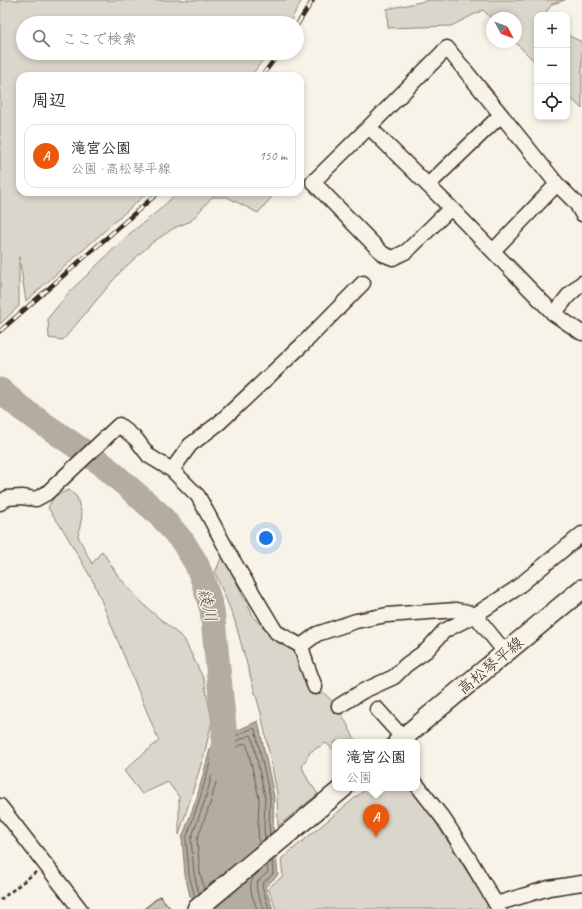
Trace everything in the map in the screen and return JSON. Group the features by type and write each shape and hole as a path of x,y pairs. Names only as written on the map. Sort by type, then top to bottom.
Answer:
{"main road":[{"name":"高松琴平線","path":"402,739 505,652 579,595"},
{"path":"197,909 338,791"}],"street":[{"path":"451,208 406,251 393,258 383,254 313,182 369,128 446,48 557,184 576,203 582,214"},
{"path":"428,185 501,115"},
{"path":"369,128 451,208 554,314 582,334"},
{"path":"493,251 557,184"},
{"path":"172,470 190,445 219,423 297,350 362,283"},
{"path":"554,314 568,296 582,283"},
{"path":"0,502 7,498 22,497 36,499 47,493 119,425 136,439 149,456 172,470 198,496 231,557 276,632 302,646 306,663 316,687"},
{"path":"340,706 363,691 394,677 406,665 427,650 444,631 475,615 514,590 582,534"},
{"path":"302,646 317,634 356,621 387,615 456,610 475,615 505,652"},
{"path":"377,709 400,739"},
{"path":"420,789 445,821 498,907 549,888 582,882"},
{"path":"0,806 80,909"}],"path":[{"path":"0,900 46,864"}],"shaded area":[{"path":"0,0 302,0 293,16 16,16 16,60 263,60 254,72 16,72 16,196 144,196 26,301 19,257 19,306 0,324"},
{"path":"430,0 565,0 552,4 546,12 534,12 534,61 521,48 522,12 486,13 483,10 451,26 388,28 387,9"},
{"path":"570,36 582,42 582,109 570,97"},
{"path":"174,196 273,196 258,213 227,197 212,197 191,221 174,228 153,242 121,271 63,340 49,338 48,318 71,290 128,235"},
{"path":"69,490 77,497 82,516 78,536 92,564 102,551 119,577 146,607 184,639 204,680 212,721 204,755 179,835 179,797 168,782 142,794 124,771 159,741 94,583 64,531 48,508 54,496"},
{"path":"221,558 227,563 254,618 274,638 294,650 313,694 321,690 333,702 345,720 354,739 332,739 332,748 326,743 310,752 302,767 308,780 318,794 278,826 277,792 261,713 234,618 215,573"},
{"path":"363,791 412,791 431,815 487,903 487,909 276,909 268,888 283,876 281,859"}],"water":[{"path":"258,721 274,796 273,826 278,875 265,887 273,909 203,909 190,896 185,875 182,838 197,797 212,742"}],"building":[{"path":"160,896 171,909 144,909"}],"waterway":[{"name":"綾川","path":"0,390 22,409 102,464 160,515 183,542 196,563 212,610 224,726 223,771"}],"railway":[{"path":"303,16 313,0"},
{"path":"265,72 274,60"},
{"path":"0,331 154,196"}],"place":[{"name":"滝宮公園","path":"376,837"}]}
